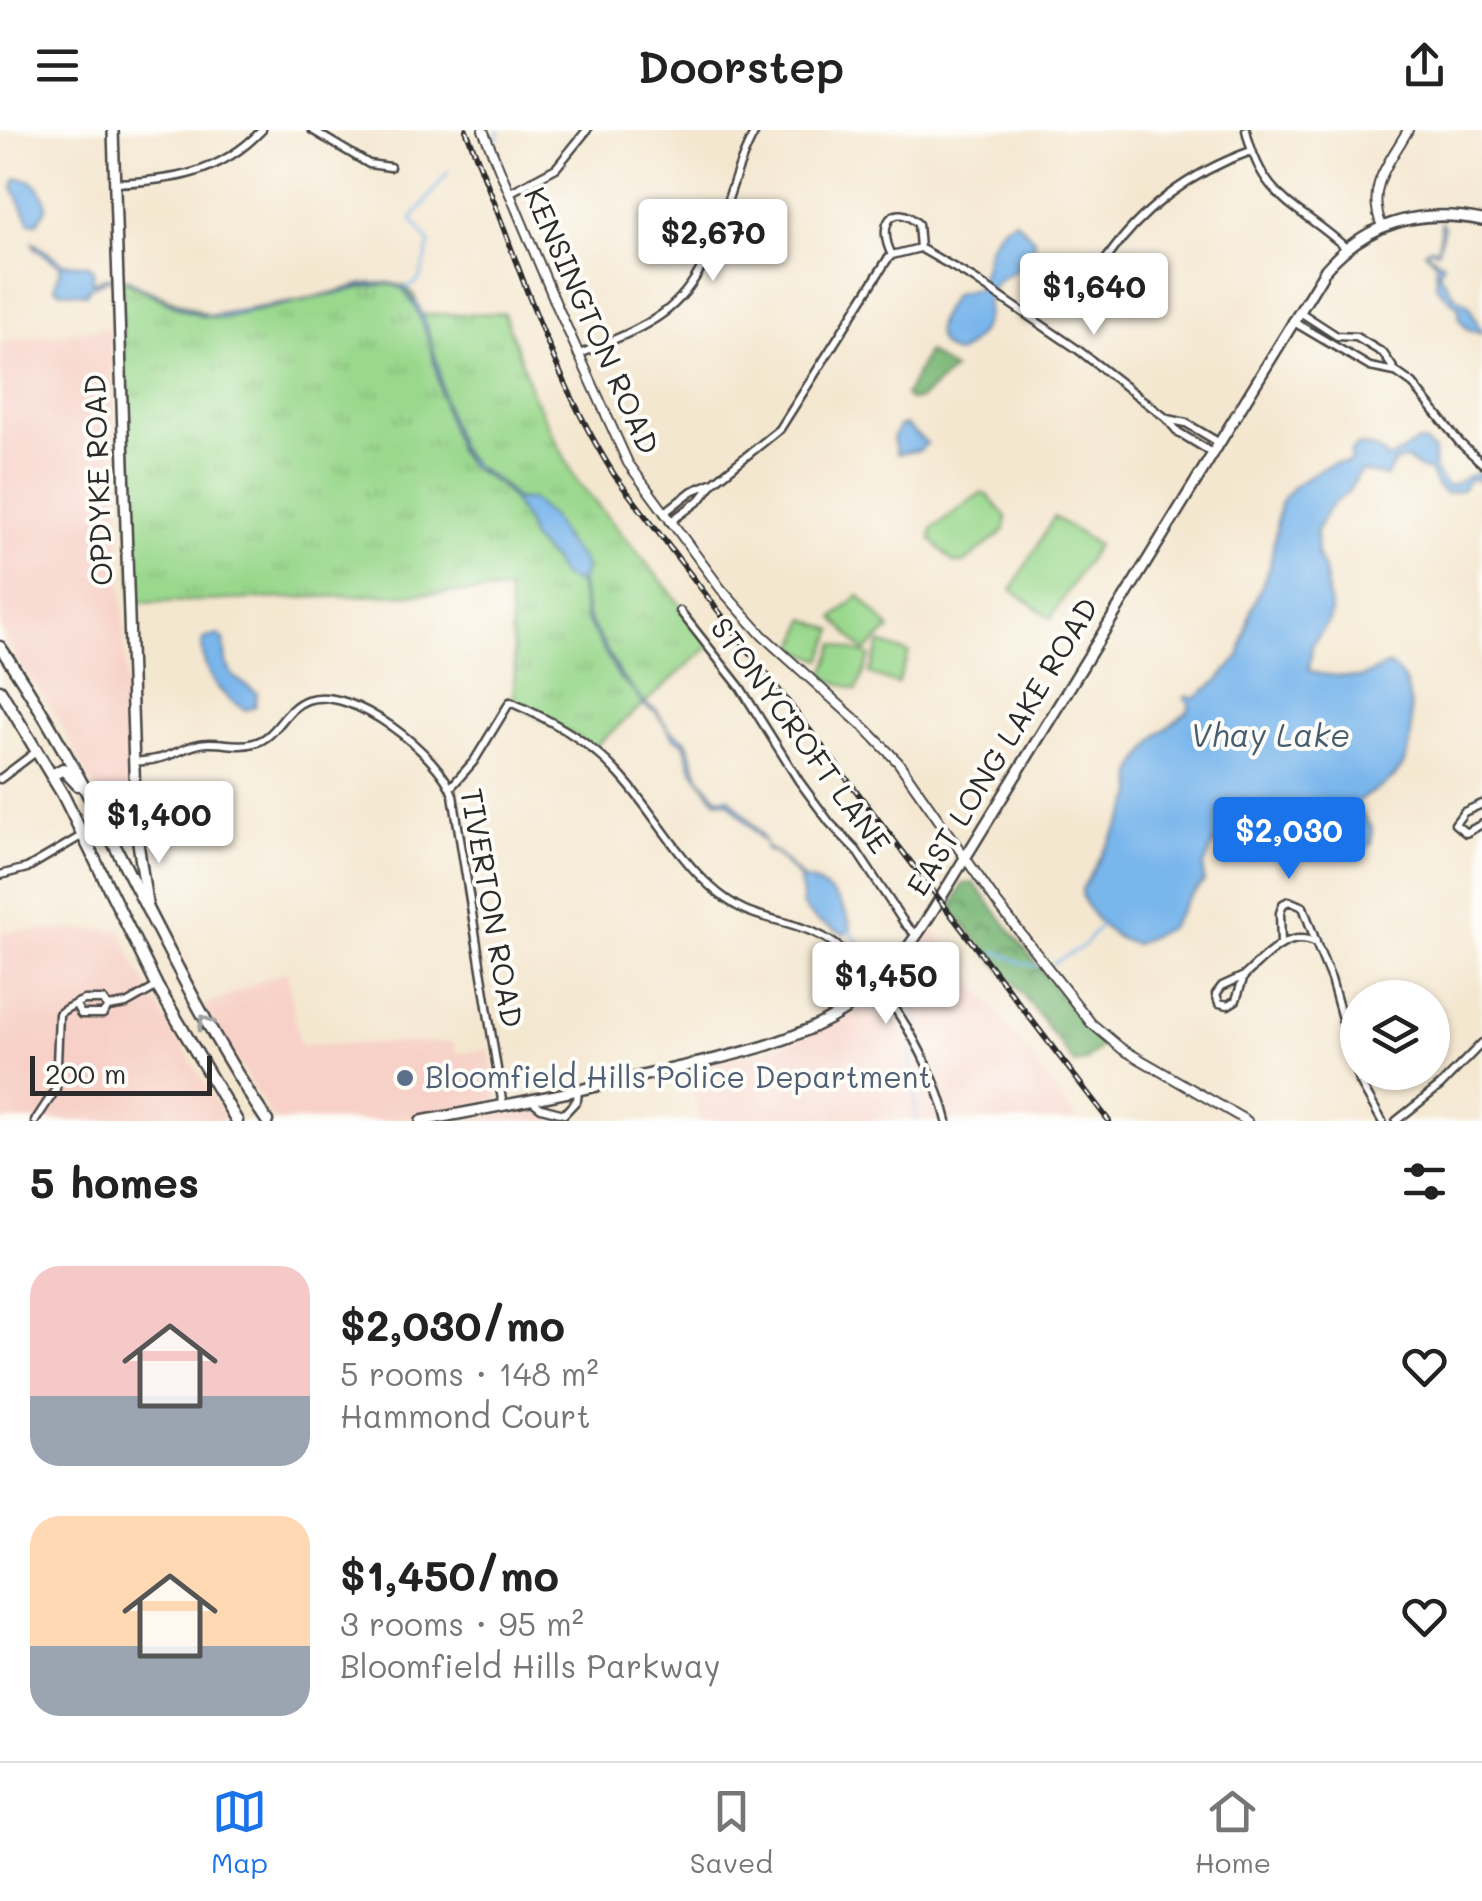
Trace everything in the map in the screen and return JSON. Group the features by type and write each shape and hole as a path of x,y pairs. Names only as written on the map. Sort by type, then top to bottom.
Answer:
{"main road":[{"name":"OPDYKE ROAD","path":"113,130 136,828 149,910"},
{"name":"EAST LONG LAKE ROAD","path":"420,1121 578,1091 781,1042 827,1020 876,985 917,936 1319,278 1346,248 1382,226 1424,215 1482,220"},
{"path":"0,647 42,710 182,980 266,1121"},
{"path":"1,693 52,775 237,1121"},
{"path":"18,719 35,721 42,710"},
{"path":"52,775 66,771 106,828"},
{"path":"116,847 132,845 136,828"},
{"path":"164,980 182,980"}],"street":[{"path":"114,183 162,181 198,173 233,156 262,130"},
{"path":"312,130 370,164 390,167"},
{"name":"KENSINGTON ROAD","path":"483,130 621,450 670,522 740,612 898,762 997,904 1099,1032 1247,1121"},
{"path":"509,193 556,168 588,130"},
{"path":"578,355 650,321 686,290 710,251 739,165 756,130"},
{"path":"1246,130 1251,150 1274,192 1346,248"},
{"path":"1382,226 1375,208 1376,188 1408,130"},
{"path":"1105,261 1138,222 1172,192 1203,172 1251,150"},
{"path":"892,255 885,243 884,230 889,220 898,216 907,216 918,224 920,248"},
{"path":"664,514 771,438 788,420 892,255 920,248 974,278 1090,357 1178,432 1211,452"},
{"path":"1298,311 1337,336 1356,337 1383,353 1396,372 1413,384 1460,443 1480,461"},
{"path":"1292,321 1373,369 1396,372"},
{"path":"1314,333 1318,325"},
{"path":"1332,344 1337,336"},
{"path":"1166,418 1218,442"},
{"path":"670,522 700,500 714,482"},
{"name":"STONYCROFT LANE","path":"680,612 740,687 799,781 856,850 904,924 917,936"},
{"name":"TIVERTON ROAD","path":"134,762 204,743 240,746 257,742 270,736 300,704 330,697 352,702 393,727 451,787 503,1106"},
{"path":"451,787 474,761 510,702 572,734 608,762 692,867 718,893 753,915 823,936 876,985 918,1043 946,1121"},
{"path":"0,779 37,751"},
{"path":"1482,804 1464,812 1456,824 1461,831 1469,832 1482,824"},
{"path":"0,876 27,868 84,836"},
{"path":"1281,944 1280,913 1283,904 1290,900 1302,907 1331,979 1359,1080 1382,1121"},
{"path":"1244,976 1234,1002 1220,1002 1216,997 1219,988 1244,976 1281,944 1300,938 1316,943"},
{"path":"35,1121 56,1090 58,1018 66,1008 77,1007 84,1000 103,1000 108,1007 126,1004 164,980"},
{"path":"1396,1121 1440,1086 1482,1043"},
{"path":"532,1100 564,1118 577,1100 578,1091"}],"shaded area":[{"path":"110,327 132,819 132,835 127,844 122,842 58,718 18,662 0,627 0,342"},
{"path":"932,927 1078,1121 699,1121 689,1069 791,1042 857,1009 901,967"},
{"path":"121,929 146,985 226,1121 0,1121 0,931"},
{"path":"287,971 300,1045 453,1042 457,1054 490,1049 498,1101 391,1121 274,1121 203,1006"},
{"path":"525,1109 558,1115 561,1121 461,1121"}],"green space":[{"path":"121,279 211,316 372,283 405,286 414,295 421,315 504,313 533,395 576,480 711,645 592,749 513,703 515,670 508,591 133,603"},
{"path":"927,352 953,370 920,399 910,400 905,396"},
{"path":"981,493 1006,517 1005,530 964,563 954,563 931,539 932,529"},
{"path":"1054,517 1097,545 1051,618 1012,590"},
{"path":"859,595 890,629 865,652 834,618"},
{"path":"806,619 834,630 822,660 795,649"},
{"path":"880,643 909,653 897,684 869,674"},
{"path":"835,644 870,656 857,690 823,677"},
{"path":"974,883 1085,1027 1104,1043 1086,1061 1075,1064 951,909 963,884"}],"water":[{"path":"16,178 34,183 44,196 46,209 37,223 30,223 13,187"},
{"path":"1015,220 1034,239 1030,257 994,285 986,300 987,316 981,331 970,344 957,354 946,349 937,336 943,311 954,294 977,289 991,242 1004,226"},
{"path":"1441,222 1444,226 1438,251 1429,248 1426,252 1443,263 1439,273 1456,297 1469,305 1482,334 1466,328 1458,317 1460,309 1436,286 1436,262 1424,251 1429,247 1438,248"},
{"path":"32,242 63,263 89,265 94,272 92,282 109,277 124,278 207,316 300,301 222,318 201,316 179,308 122,279 108,279 90,287 86,294 61,291 55,287 61,266"},
{"path":"390,283 402,286 418,305 439,369 443,399 460,450 517,500 531,499 553,519 582,560 587,616 633,690 620,679 586,619 579,583 562,577 531,539 511,498 459,453 444,408 430,342 402,288 391,284 364,287 312,298 364,284"},
{"path":"905,425 927,443 920,450 897,454 893,439 899,426"},
{"name":"Vhay Lake","path":"1417,442 1434,451 1433,467 1445,485 1452,486 1475,475 1479,466 1482,481 1469,479 1462,490 1445,494 1428,470 1407,459 1395,462 1386,477 1361,471 1348,492 1329,507 1316,532 1317,554 1331,611 1329,621 1312,645 1309,670 1360,678 1389,665 1403,678 1408,693 1411,727 1402,766 1355,806 1372,828 1371,845 1357,851 1323,833 1301,815 1281,811 1221,835 1203,868 1204,882 1170,927 1136,944 1118,938 1093,915 1082,889 1126,814 1134,795 1138,763 1158,735 1188,711 1186,696 1196,697 1219,680 1239,657 1251,610 1270,567 1280,503 1293,487 1317,471 1335,463 1347,463 1351,451 1359,445 1375,448 1389,459"},
{"path":"218,635 224,639 226,663 234,677 257,693 255,707 246,710 213,681 204,661 203,639"},
{"path":"635,692 656,710 668,729 686,740 700,778 718,798 729,797 765,843 728,802 716,800 692,768 684,743 673,737 656,712 643,705"},
{"path":"765,843 804,880 820,885 835,897 851,929 844,934 816,920 803,907 800,879 775,853 766,850"}],"waterway":[{"path":"497,139 499,130"},
{"path":"405,288 419,279 430,243 412,220 448,172"},
{"path":"1053,963 1082,947 1101,925"},
{"path":"848,931 884,966"},
{"path":"988,955 999,952 1037,966"},
{"path":"897,981 903,987 935,986 936,990 915,1011 919,1026"},
{"path":"910,1051 917,1121"}],"railway":[{"path":"466,130 551,350 615,476 1109,1121"}],"place":[{"name":"Bloomfield Hills Police Department","path":"405,1078"}]}
